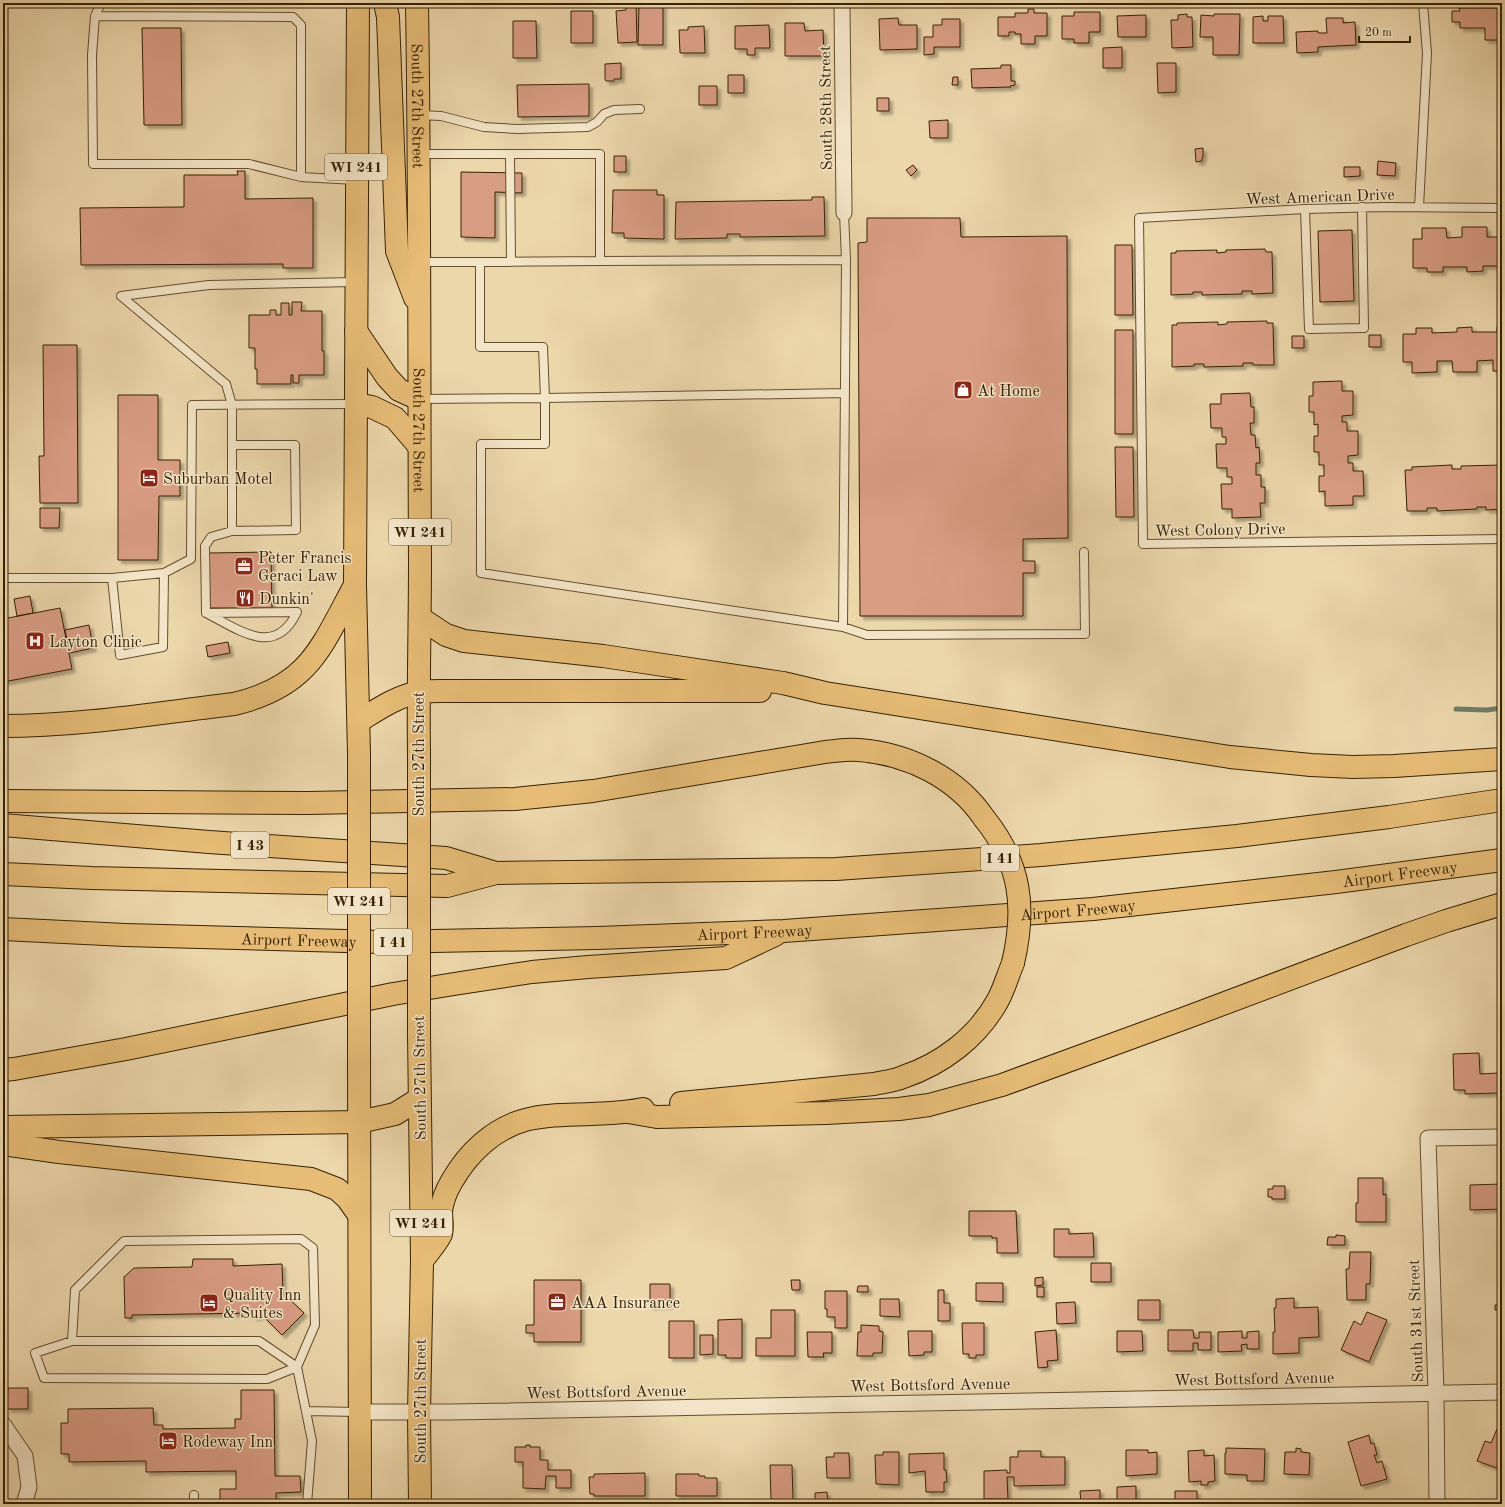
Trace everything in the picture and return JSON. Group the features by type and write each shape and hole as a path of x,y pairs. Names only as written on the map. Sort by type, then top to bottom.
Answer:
{"main road":[{"name":"WI 241","path":"358,3 355,585 359,721 360,1504"},
{"path":"385,3 388,17 397,251 420,310"},
{"name":"South 27th Street","path":"417,3 420,310 420,618 418,692 419,1034 422,1261 419,1413 420,1504"},
{"path":"356,331 387,377 399,390 420,399"},
{"path":"356,404 372,407 395,418 420,446"},
{"path":"3,726 33,726 87,721 234,704 254,699 275,690 290,681 312,660 321,647 355,585"},
{"path":"420,618 446,635 464,641 603,656 783,683 825,693 1230,757 1304,765 1353,767 1502,759"},
{"path":"359,721 400,698 418,692 732,691 825,693"},
{"path":"3,732 33,726"},
{"path":"3,801 308,803 522,798 593,791 825,752 858,750 878,752 922,765 957,787 976,805 1000,839 1006,852 1019,894 1020,932 1013,963 998,1000 989,1015 955,1051 931,1066 902,1078 874,1084 657,1106 628,1112 547,1116 525,1120 491,1136 471,1154 462,1165 448,1189 442,1204 441,1234 422,1261"},
{"name":"I 41","path":"3,874 92,878 447,886 496,873 836,868 1041,855 1237,836 1390,817 1502,800"},
{"name":"I 43","path":"3,825 217,843 446,858 496,873"},
{"name":"Airport Freeway","path":"3,929 125,935 382,942 597,938 784,931 903,924 1093,909 1336,882 1502,860"},
{"path":"628,1112 658,1117 826,1113 891,1109 929,1104 1002,1085 1195,1015 1406,935 1502,904"},
{"path":"3,1070 126,1049 393,994 454,984 532,972 581,967 726,958 784,931"},
{"path":"3,1127 359,1122 396,1114 420,1099"},
{"path":"3,1144 59,1152 311,1179 337,1189 347,1198 359,1215"},
{"path":"360,1469 366,1504"}],"street":[{"name":"South 28th Street","path":"842,3 844,213"},
{"name":"South 31st Street","path":"1437,1504 1436,1393 1428,1138 1502,1137"},
{"name":"West Bottsford Avenue","path":"359,1412 419,1413 1502,1392"},
{"path":"3,1424 25,1456 29,1487 24,1504"}],"lane":[{"path":"100,3 95,16 92,55 93,164 249,164 301,177 356,180"},
{"path":"1419,207 1427,53 1423,3"},
{"path":"95,16 293,17 301,24 301,177"},
{"path":"419,115 441,116 484,127 516,129 588,127 597,122 604,114 614,110 640,109"},
{"path":"419,154 600,154 600,261"},
{"path":"510,154 511,262"},
{"name":"West American Drive","path":"1139,218 1306,209 1419,207 1502,208"},
{"path":"1306,209 1310,329 1364,328 1362,208"},
{"path":"843,627 846,260 844,213"},
{"name":"West Colony Drive","path":"1139,218 1143,544 1502,539"},
{"path":"419,262 846,260"},
{"path":"480,262 480,347 543,347 545,398 545,444 481,444 481,573 843,627 867,636 1085,634 1084,552"},
{"path":"232,531 232,405 226,384 121,296 209,285 356,282"},
{"path":"420,399 845,394"},
{"path":"3,578 112,578 164,573 191,559 192,405 356,404"},
{"path":"206,613 205,546 211,537 232,531 296,530 295,445 232,445"},
{"path":"112,578 120,655 163,647 164,573"},
{"path":"297,612 293,621 280,633 267,639 253,637 206,613 297,612"},
{"path":"72,1341 75,1290 124,1241 301,1239 313,1248 315,1325 297,1367 312,1441 307,1504"},
{"path":"72,1341 259,1341 297,1367 267,1379 44,1378 35,1353 72,1341"},
{"path":"306,1411 359,1412"},
{"path":"194,1495 194,1504"}],"building":[{"path":"636,3 637,42 618,43 616,11 626,10 625,4"},
{"path":"639,5 663,5 663,45 638,45"},
{"path":"1459,8 1502,8 1502,40 1485,40 1485,28 1460,28 1460,22 1452,22 1452,11 1460,11"},
{"path":"1028,9 1034,9 1034,13 1047,13 1047,36 1035,36 1035,44 1021,44 1021,34 1009,32 1009,36 998,36 998,17 1015,17 1015,13 1028,13"},
{"path":"571,11 593,11 593,43 571,43"},
{"path":"1074,12 1100,12 1100,32 1089,32 1089,43 1074,43 1074,39 1062,39 1062,16 1074,16"},
{"path":"1187,14 1187,17 1192,17 1193,47 1172,48 1171,20 1178,20 1178,15"},
{"path":"1214,14 1240,14 1239,55 1213,55 1213,37 1200,37 1201,15 1214,16"},
{"path":"1146,15 1146,37 1118,37 1117,16"},
{"path":"1263,16 1263,21 1268,21 1268,16 1283,16 1284,43 1253,43 1253,17"},
{"path":"898,18 899,25 917,25 917,49 880,50 879,19"},
{"path":"1326,18 1343,18 1343,23 1355,22 1356,45 1318,47 1318,52 1297,53 1296,32 1318,31 1318,33 1327,33"},
{"path":"942,19 960,19 960,47 934,47 934,54 924,55 924,37 933,37 933,25 942,25"},
{"path":"513,21 536,21 537,58 513,58"},
{"path":"785,23 804,23 805,31 823,30 824,56 785,56"},
{"path":"769,25 770,48 755,48 755,55 747,55 747,49 735,49 735,26"},
{"path":"704,26 705,53 680,53 679,30 688,30 688,27"},
{"path":"142,28 181,28 182,125 144,125"},
{"path":"1122,47 1122,68 1103,68 1103,48"},
{"path":"621,63 621,79 606,81 605,64"},
{"path":"1157,63 1176,63 1176,92 1158,93"},
{"path":"1001,65 1011,65 1011,81 1015,81 1015,85 1010,86 1011,87 972,88 971,69 1001,68"},
{"path":"728,75 744,75 744,93 728,93"},
{"path":"953,77 958,77 958,85 952,85"},
{"path":"589,84 589,116 518,117 517,85"},
{"path":"699,86 717,86 717,105 699,105"},
{"path":"877,98 889,98 889,111 877,111"},
{"path":"948,120 948,138 930,138 929,121"},
{"path":"1203,148 1202,161 1196,162 1195,149"},
{"path":"614,156 626,156 626,172 614,172"},
{"path":"1378,161 1396,163 1395,176 1377,175"},
{"path":"913,165 917,170 911,176 906,170"},
{"path":"1344,167 1360,167 1360,176 1344,177"},
{"path":"237,171 245,171 245,199 313,198 313,268 283,268 283,264 81,265 80,208 184,207 184,175 238,175"},
{"path":"461,172 522,173 522,193 495,192 495,238 461,237"},
{"path":"613,190 657,190 657,195 664,195 664,239 624,238 624,233 612,233"},
{"path":"812,197 824,197 825,236 740,237 740,234 727,234 727,238 675,239 676,202 812,200"},
{"name":"At Home","path":"867,218 960,218 961,237 1067,236 1068,538 1023,539 1023,561 1035,561 1035,573 1023,573 1023,616 860,616 858,243 867,242"},
{"path":"1462,227 1487,227 1487,237 1502,237 1502,266 1483,266 1483,271 1467,272 1467,267 1443,267 1443,272 1427,272 1427,268 1413,268 1413,239 1422,239 1422,228 1446,228 1447,238 1462,237"},
{"path":"1352,230 1354,301 1320,302 1318,231"},
{"path":"1115,245 1132,245 1133,315 1115,315"},
{"path":"1265,249 1266,252 1272,252 1273,293 1252,294 1252,291 1242,291 1242,294 1202,295 1202,292 1193,292 1193,294 1171,295 1171,253 1176,253 1176,251 1217,250 1217,253 1226,252 1226,250"},
{"path":"292,302 302,302 301,311 322,311 322,351 324,351 324,375 299,375 299,383 293,383 293,375 291,375 291,384 257,384 255,348 249,348 249,315 270,315 270,310 276,310 276,315 281,315 281,303 289,303 289,315 292,315"},
{"path":"1267,321 1267,323 1273,323 1274,365 1253,365 1253,363 1243,363 1243,366 1204,367 1204,364 1194,364 1194,366 1172,367 1172,325 1177,325 1177,323 1218,322 1218,325 1227,324 1227,322"},
{"path":"1472,327 1472,332 1497,332 1497,327 1502,327 1502,371 1493,371 1493,360 1477,361 1477,372 1453,372 1452,361 1437,361 1437,372 1412,373 1412,362 1403,362 1403,334 1416,334 1416,328 1432,328 1432,333 1457,332 1457,328"},
{"path":"1115,330 1133,330 1133,434 1115,434"},
{"path":"1369,335 1381,335 1381,347 1369,347"},
{"path":"1292,336 1304,336 1304,348 1292,348"},
{"path":"43,345 77,345 78,503 40,503 39,456 44,456"},
{"path":"1342,381 1342,391 1353,391 1353,415 1342,416 1342,422 1347,422 1347,431 1358,431 1358,455 1348,456 1348,463 1353,463 1353,471 1363,471 1364,496 1353,496 1353,505 1325,506 1325,491 1319,492 1319,476 1324,476 1324,465 1319,465 1319,452 1314,452 1314,436 1318,436 1318,424 1314,425 1314,412 1309,412 1309,396 1313,396 1313,382"},
{"path":"1250,393 1251,407 1254,407 1254,423 1250,423 1251,435 1255,435 1256,448 1259,447 1260,463 1256,463 1256,475 1261,475 1261,487 1265,487 1265,503 1260,503 1261,517 1232,518 1232,509 1222,509 1221,484 1232,484 1232,477 1227,477 1227,468 1217,468 1216,444 1226,444 1226,437 1222,437 1222,428 1211,428 1210,404 1221,404 1221,394"},
{"name":"Suburban Motel","path":"118,395 158,395 158,460 180,460 180,496 159,496 158,560 118,560"},
{"path":"1115,447 1133,447 1134,517 1116,517"},
{"path":"1452,465 1452,469 1461,469 1461,466 1501,465 1502,509 1486,510 1486,507 1477,507 1477,509 1437,511 1437,508 1427,508 1427,511 1407,511 1405,470 1412,470 1412,467"},
{"path":"40,508 60,508 59,528 40,528"},
{"path":"271,552 272,608 249,608 249,610 236,610 236,608 210,608 209,553"},
{"path":"30,596 33,613 17,616 14,599"},
{"name":"Layton Clinic","path":"60,608 72,669 3,682 3,619"},
{"path":"89,625 93,648 70,653 65,630"},
{"path":"228,642 230,653 208,657 206,646"},
{"path":"1479,1053 1480,1074 1498,1073 1499,1093 1465,1094 1465,1090 1454,1090 1453,1054"},
{"path":"1358,1178 1383,1178 1383,1195 1386,1194 1386,1222 1356,1222"},
{"path":"1502,1184 1502,1209 1470,1210 1470,1185"},
{"path":"1273,1186 1285,1186 1285,1199 1272,1199 1272,1197 1268,1197 1268,1189 1273,1189"},
{"path":"969,1211 1016,1211 1018,1253 997,1253 997,1238 992,1238 992,1236 969,1236"},
{"path":"1054,1229 1069,1229 1069,1234 1093,1233 1094,1257 1054,1257"},
{"path":"1336,1235 1345,1236 1345,1245 1327,1245 1328,1237 1336,1237"},
{"path":"1350,1252 1371,1252 1370,1284 1366,1284 1366,1300 1347,1300 1346,1269 1349,1269"},
{"name":"Quality Inn & Suites","path":"193,1259 233,1259 233,1266 282,1264 283,1293 304,1313 282,1335 261,1314 258,1317 253,1317 253,1313 132,1315 132,1318 125,1318 124,1277 134,1268 192,1267"},
{"path":"1091,1263 1111,1263 1111,1282 1091,1282"},
{"path":"1043,1277 1043,1285 1035,1286 1035,1278"},
{"name":"AAA Insurance","path":"534,1280 581,1280 581,1342 534,1342 534,1333 526,1333 526,1325 534,1325"},
{"path":"791,1280 800,1280 800,1290 792,1290"},
{"path":"976,1283 1003,1283 1003,1302 976,1301"},
{"path":"650,1284 670,1284 670,1305 650,1306"},
{"path":"858,1286 868,1286 868,1292 857,1292"},
{"path":"1037,1287 1044,1287 1044,1297 1037,1297"},
{"path":"938,1290 944,1290 944,1303 950,1303 950,1321 938,1321"},
{"path":"825,1291 847,1291 847,1328 835,1328 835,1317 827,1317 827,1309 825,1309"},
{"path":"1294,1298 1294,1308 1318,1307 1319,1337 1299,1338 1299,1353 1273,1354 1273,1332 1275,1332 1274,1308 1276,1308 1276,1299"},
{"path":"880,1299 899,1299 900,1317 880,1316"},
{"path":"1138,1300 1160,1300 1160,1320 1138,1320"},
{"path":"1075,1302 1076,1323 1057,1324 1056,1303"},
{"path":"1495,1305 1502,1305 1502,1339 1498,1337 1498,1310 1495,1310"},
{"path":"771,1310 795,1310 795,1356 756,1356 756,1338 771,1338"},
{"path":"1367,1312 1387,1320 1369,1362 1341,1350 1354,1321 1361,1325"},
{"path":"742,1319 742,1358 726,1358 726,1355 718,1355 718,1320"},
{"path":"669,1321 694,1321 694,1358 669,1358"},
{"path":"962,1323 984,1323 984,1355 976,1355 976,1358 969,1358 969,1354 963,1354"},
{"path":"861,1325 879,1326 879,1331 883,1332 882,1353 873,1353 873,1356 857,1356 858,1332 861,1332"},
{"path":"1056,1330 1058,1360 1047,1361 1048,1367 1038,1368 1035,1332"},
{"path":"1168,1330 1193,1330 1194,1338 1199,1338 1199,1332 1211,1332 1211,1350 1198,1350 1198,1343 1193,1343 1193,1351 1168,1351"},
{"path":"908,1331 932,1331 932,1352 924,1352 924,1355 909,1356"},
{"path":"1117,1331 1142,1331 1143,1351 1117,1352"},
{"path":"1242,1331 1242,1338 1247,1338 1247,1332 1259,1331 1259,1349 1247,1349 1247,1344 1241,1345 1242,1351 1218,1352 1218,1332"},
{"path":"807,1332 832,1332 832,1353 823,1353 824,1357 808,1357"},
{"path":"700,1335 713,1335 713,1354 700,1355"},
{"path":"8,1388 28,1388 28,1409 7,1409"},
{"name":"Rodeway Inn","path":"241,1390 274,1390 275,1476 300,1476 301,1492 276,1493 276,1504 220,1504 220,1489 236,1489 236,1471 146,1472 146,1461 69,1462 69,1454 61,1454 61,1423 68,1423 68,1409 153,1408 154,1425 163,1425 163,1429 235,1428 235,1419 241,1419"},
{"path":"1497,1429 1502,1431 1502,1455 1497,1468 1477,1461 1485,1441 1491,1443"},
{"path":"1369,1435 1371,1444 1374,1443 1377,1455 1374,1455 1377,1463 1382,1461 1387,1479 1361,1486 1348,1442"},
{"path":"526,1445 530,1445 530,1447 540,1447 540,1460 548,1460 548,1470 571,1470 571,1488 556,1488 556,1476 546,1476 545,1489 523,1488 523,1462 515,1462 515,1447 526,1447"},
{"path":"1226,1448 1265,1449 1264,1481 1247,1481 1247,1475 1225,1474"},
{"path":"1296,1448 1301,1449 1301,1452 1310,1453 1309,1475 1284,1474 1285,1452 1296,1452"},
{"path":"1126,1450 1148,1450 1148,1453 1157,1452 1157,1474 1126,1476"},
{"path":"1204,1450 1204,1456 1214,1455 1215,1481 1208,1482 1208,1485 1201,1485 1201,1481 1189,1482 1188,1451"},
{"path":"1018,1451 1041,1451 1041,1457 1065,1457 1065,1485 1014,1486 1014,1477 1007,1477 1008,1499 984,1499 984,1471 1007,1470 1007,1473 1010,1473 1010,1457 1018,1457"},
{"path":"883,1452 899,1452 899,1485 876,1484 875,1455 883,1455"},
{"path":"834,1453 849,1453 850,1478 827,1478 826,1457 834,1457"},
{"path":"944,1453 944,1470 946,1470 947,1482 944,1482 944,1492 926,1492 925,1471 909,1473 909,1454"},
{"path":"770,1465 792,1465 793,1500 781,1500 781,1503 774,1503 774,1499 771,1500"},
{"path":"645,1473 645,1496 594,1496 594,1494 590,1494 589,1477 594,1477 594,1474"},
{"path":"676,1474 699,1474 699,1476 705,1476 705,1478 717,1478 717,1496 676,1496"},
{"path":"1136,1486 1136,1504 1117,1504 1117,1487"},
{"path":"1100,1490 1100,1504 1081,1504 1080,1491"},
{"path":"1175,1491 1197,1491 1197,1504 1175,1504"},
{"path":"827,1492 828,1504 815,1504 815,1493"},
{"path":"1367,1501 1387,1501 1387,1504 1367,1504"}],"waterway":[{"path":"1456,709 1487,710 1502,708"}],"place":[{"name":"At Home","path":"963,390"},
{"name":"Suburban Motel","path":"149,478"},
{"name":"Peter Francis Geraci Law","path":"244,566"},
{"name":"Dunkin'","path":"245,598"},
{"name":"Layton Clinic","path":"35,641"},
{"name":"AAA Insurance","path":"557,1302"},
{"name":"Quality Inn & Suites","path":"209,1303"},
{"name":"Rodeway Inn","path":"168,1441"}]}
